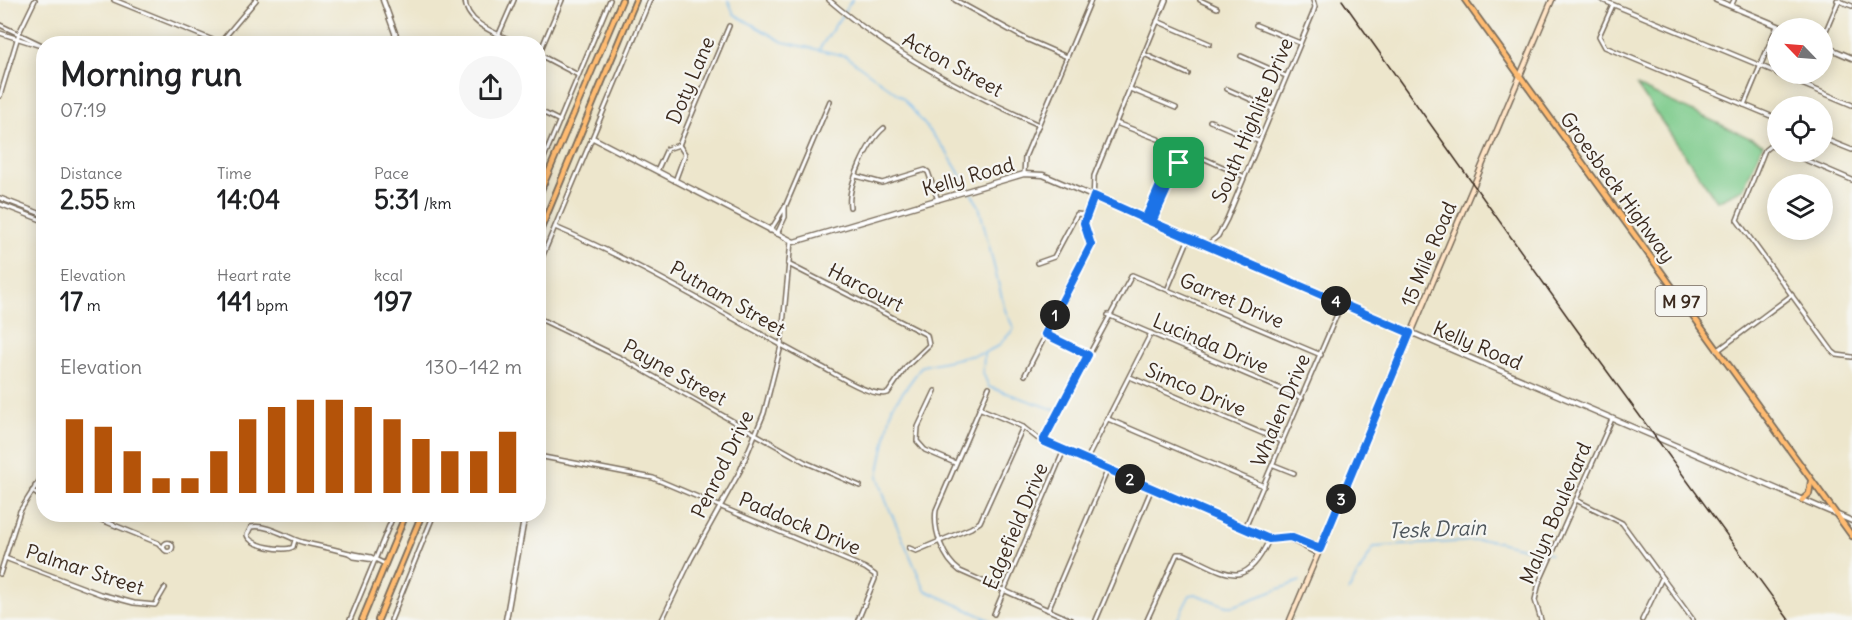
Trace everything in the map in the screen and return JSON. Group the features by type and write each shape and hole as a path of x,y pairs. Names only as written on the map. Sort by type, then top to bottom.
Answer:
{"main road":[{"path":"546,178 622,0"},
{"path":"546,217 636,0"},
{"name":"Groesbeck Highway","path":"1465,0 1852,536"},
{"name":"15 Mile Road","path":"1290,620 1410,333 1521,78 1552,0"},
{"path":"1802,500 1809,494 1812,481"},
{"path":"362,620 403,522"},
{"path":"378,620 419,522"}],"street":[{"path":"0,96 17,40 35,0"},
{"path":"114,0 203,36"},
{"path":"226,36 256,0"},
{"path":"383,0 396,36"},
{"path":"465,0 470,17 503,36"},
{"path":"499,34 514,0"},
{"path":"546,38 562,0"},
{"path":"546,153 610,0"},
{"path":"546,249 650,0"},
{"name":"Acton Street","path":"829,0 866,29 933,73 1038,125"},
{"path":"955,0 1026,39 1067,57"},
{"path":"1024,174 1025,157 1091,0"},
{"path":"1025,375 1091,245 1084,224 1085,215 1093,204 1094,176 1166,0"},
{"path":"1200,0 1217,8"},
{"name":"South Highlite Drive","path":"1206,244 1213,241 1221,231 1314,13 1313,0"},
{"path":"1602,0 1767,68"},
{"path":"1716,0 1767,22"},
{"path":"1731,6 1734,0"},
{"path":"1831,18 1838,0 1852,6"},
{"path":"1613,4 1599,36 1605,47 1767,114"},
{"path":"1157,21 1210,44"},
{"path":"0,24 36,42"},
{"path":"1256,24 1300,43"},
{"name":"Doty Lane","path":"679,145 729,26"},
{"path":"0,33 36,45"},
{"path":"1833,50 1852,58"},
{"path":"1744,105 1767,51"},
{"path":"1144,54 1188,74"},
{"path":"1241,56 1286,76"},
{"path":"546,58 578,75"},
{"path":"1803,84 1852,105"},
{"path":"1130,89 1176,108"},
{"path":"1227,89 1272,109"},
{"path":"770,231 785,207 830,101"},
{"path":"546,114 560,121"},
{"path":"1210,121 1259,141"},
{"path":"1116,123 1158,139"},
{"path":"849,207 848,194 856,176 874,137 885,128"},
{"path":"593,138 790,241"},
{"path":"1833,142 1852,150"},
{"name":"Doty Lane","path":"657,171 667,148 679,145"},
{"name":"Doty Lane","path":"675,181 685,154 679,145"},
{"path":"1767,148 1737,218 1835,354 1852,357"},
{"path":"1145,219 1165,174 1167,161 1176,159 1179,168 1152,222"},
{"path":"1205,159 1243,176"},
{"path":"1810,162 1852,180"},
{"path":"856,176 882,183 925,170 928,172 938,200"},
{"name":"Kelly Road","path":"790,241 801,241 1024,174 1043,175 1852,521"},
{"path":"0,198 36,212"},
{"path":"0,204 36,218"},
{"path":"777,234 785,217 785,207"},
{"path":"1037,264 1054,257 1077,214 1085,215"},
{"name":"Putnam Street","path":"555,228 660,276 781,346 870,392 885,394"},
{"path":"1168,288 1189,237"},
{"name":"Penrod Drive","path":"662,620 756,435 781,346 790,241"},
{"name":"Harcourt","path":"789,264 876,310 920,330 929,338 927,348 906,367 885,394"},
{"name":"Garret Drive","path":"1108,315 1132,274 1321,355"},
{"path":"1717,351 1792,295"},
{"name":"Whalen Drive","path":"1245,528 1342,303"},
{"path":"1043,441 1108,315"},
{"name":"Lucinda Drive","path":"1108,315 1302,398"},
{"name":"Payne Street","path":"546,322 621,358 805,462 860,486"},
{"path":"1087,459 1151,333"},
{"path":"1045,334 1088,355"},
{"name":"Simco Drive","path":"1130,377 1283,442"},
{"path":"989,387 936,510 935,524 941,542 947,558 956,569 1071,620"},
{"path":"935,391 918,428 917,441 925,450 955,463"},
{"path":"979,408 1023,427 1043,441 1269,539 1288,538 1319,552"},
{"path":"1108,419 1264,486"},
{"name":"Malyn Boulevard","path":"1541,620 1536,605 1537,587 1612,419"},
{"path":"909,548 916,551 941,542 971,528 984,517 1023,427"},
{"name":"Edgefield Drive","path":"994,614 1064,450"},
{"name":"Paddock Drive","path":"546,458 653,478 865,568 875,575 858,620"},
{"path":"1274,465 1294,473"},
{"path":"1048,610 1108,469"},
{"path":"0,574 20,511 35,486"},
{"path":"1095,620 1152,488"},
{"path":"32,491 36,493"},
{"path":"1576,500 1622,523 1693,620"},
{"path":"107,522 158,543 171,544 172,550 167,552 158,543"},
{"path":"350,620 390,522"},
{"path":"391,620 431,522"},
{"path":"506,620 524,522"},
{"path":"295,540 293,547 287,550 257,546 251,543 247,535 251,527 258,526 295,540 371,557 385,564"},
{"path":"1147,620 1178,554 1184,554 1227,573 1241,574 1256,565 1269,539"},
{"path":"164,549 166,543"},
{"name":"Palmar Street","path":"5,558 100,594 134,603 155,605 165,588"},
{"path":"1642,620 1662,578"}],"green space":[{"path":"1637,86 1763,144 1743,189 1717,201"}],"waterway":[{"path":"728,0 734,14 783,42 846,56 903,98 946,151 979,206 1005,310 1014,329 998,346 984,353 922,366 892,407 878,476 886,501 925,590 990,620"},
{"path":"820,48 852,0"},
{"path":"984,354 983,373 989,387 1056,410"},
{"name":"Tesk Drain","path":"1348,591 1374,547 1489,540 1550,554"},
{"name":"Tesk Drain","path":"1177,620 1190,595 1195,594 1226,606 1234,606 1300,581"}],"railway":[{"path":"1342,0 1577,330 1789,620"}],"route":[{"path":"1179,163 1172,158 1167,161 1165,174 1145,219 1410,333 1320,549 1290,537 1269,539 1043,441 1088,355 1045,334 1091,245 1084,223 1085,215 1093,204 1094,196 1145,219 1152,222 1173,175 1179,168 1179,163"}]}
